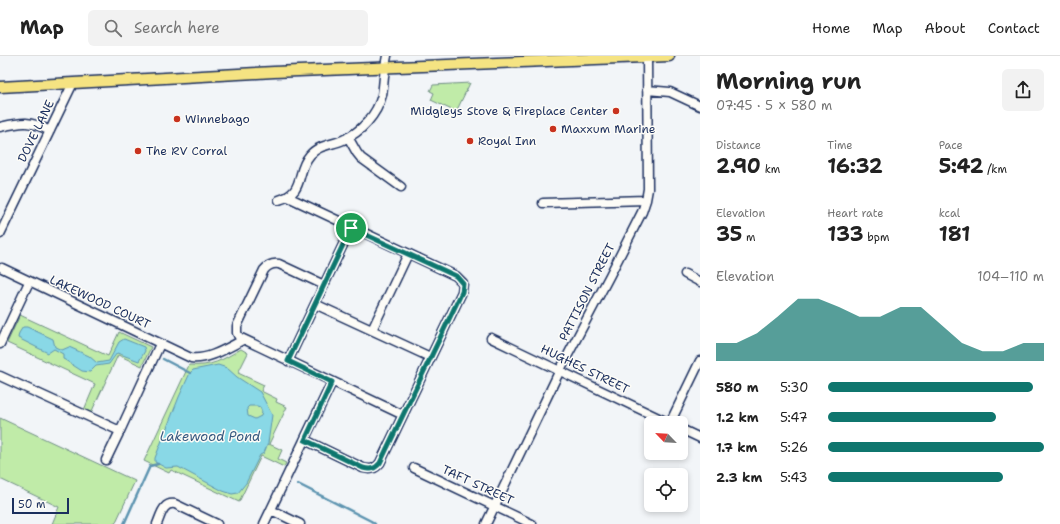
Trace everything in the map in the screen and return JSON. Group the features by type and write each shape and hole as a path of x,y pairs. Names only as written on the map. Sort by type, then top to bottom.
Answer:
{"main road":[{"path":"0,87 140,78 669,56"}],"street":[{"path":"288,198 297,187 300,181 303,166 311,154 324,146 348,137 368,121 375,112 381,97 384,67 387,56"},
{"name":"PATTISON STREET","path":"486,524 560,370 610,275 646,200 648,189 647,57"},
{"name":"DOVE LANE","path":"0,234 73,83"},
{"path":"647,90 670,92 700,106"},
{"path":"0,128 14,124 31,122 50,131"},
{"path":"348,137 357,153 362,158 401,186"},
{"path":"279,200 288,198 456,276 463,284 462,292 380,463 376,467 372,469 363,468 305,440"},
{"path":"543,203 646,200"},
{"path":"288,361 351,228"},
{"path":"372,330 408,254"},
{"path":"324,285 279,264 267,266 237,326 237,334 244,340 403,415"},
{"name":"LAKEWOOD COURT","path":"2,268 185,356 197,358 206,357 244,340"},
{"path":"685,274 700,282"},
{"path":"0,344 29,282"},
{"path":"316,304 430,357"},
{"name":"HUGHES STREET","path":"490,338 655,416"},
{"path":"106,460 160,344"},
{"path":"673,416 700,361"},
{"path":"0,376 120,431"},
{"path":"264,524 332,382"},
{"path":"688,432 700,438"},
{"name":"TAFT STREET","path":"414,468 532,524"},
{"path":"157,524 167,505 171,504 217,524"},
{"path":"271,510 300,524"}],"green space":[{"path":"470,83 456,112 431,100 434,93 430,91 433,85"},
{"path":"20,315 108,356 119,332 151,347 142,366 118,355 91,413 84,410 95,384 7,343"},
{"name":"Lakewood Pond","path":"241,349 248,353 238,373 264,385 261,391 277,399 276,402 287,407 269,444 282,450 278,459 286,463 284,467 261,456 239,502 171,470 169,473 144,461 189,365 211,364"},
{"path":"0,418 135,481 115,524 52,524 59,507 0,479"}],"water":[{"path":"23,327 27,327 53,339 55,347 62,350 69,347 89,356 97,363 109,361 119,342 124,339 144,347 145,351 139,361 117,353 109,364 96,366 90,372 82,371 63,359 63,354 54,349 48,353 18,338"},
{"name":"Lakewood Pond","path":"218,365 227,368 237,377 260,392 272,415 268,443 264,453 260,455 246,483 238,493 232,494 223,491 178,467 166,468 155,462 155,458 179,397 190,373 193,370","holes":["249,406 260,407 262,412 261,416 255,419 248,416 247,408"]}],"waterway":[{"path":"163,359 190,373"},
{"path":"124,524 150,466 158,464"},
{"path":"298,484 375,524"}],"place":[{"name":"Midgleys Stove & Fireplace Center","path":"616,111"},
{"name":"Winnebago","path":"177,119"},
{"name":"Maxxum Marine","path":"553,129"},
{"name":"Royal Inn","path":"470,141"},
{"name":"The RV Corral","path":"138,151"}],"route":[{"path":"351,228 456,276 463,284 462,292 380,463 372,469 363,468 305,440 332,382 288,361 351,228"}]}
